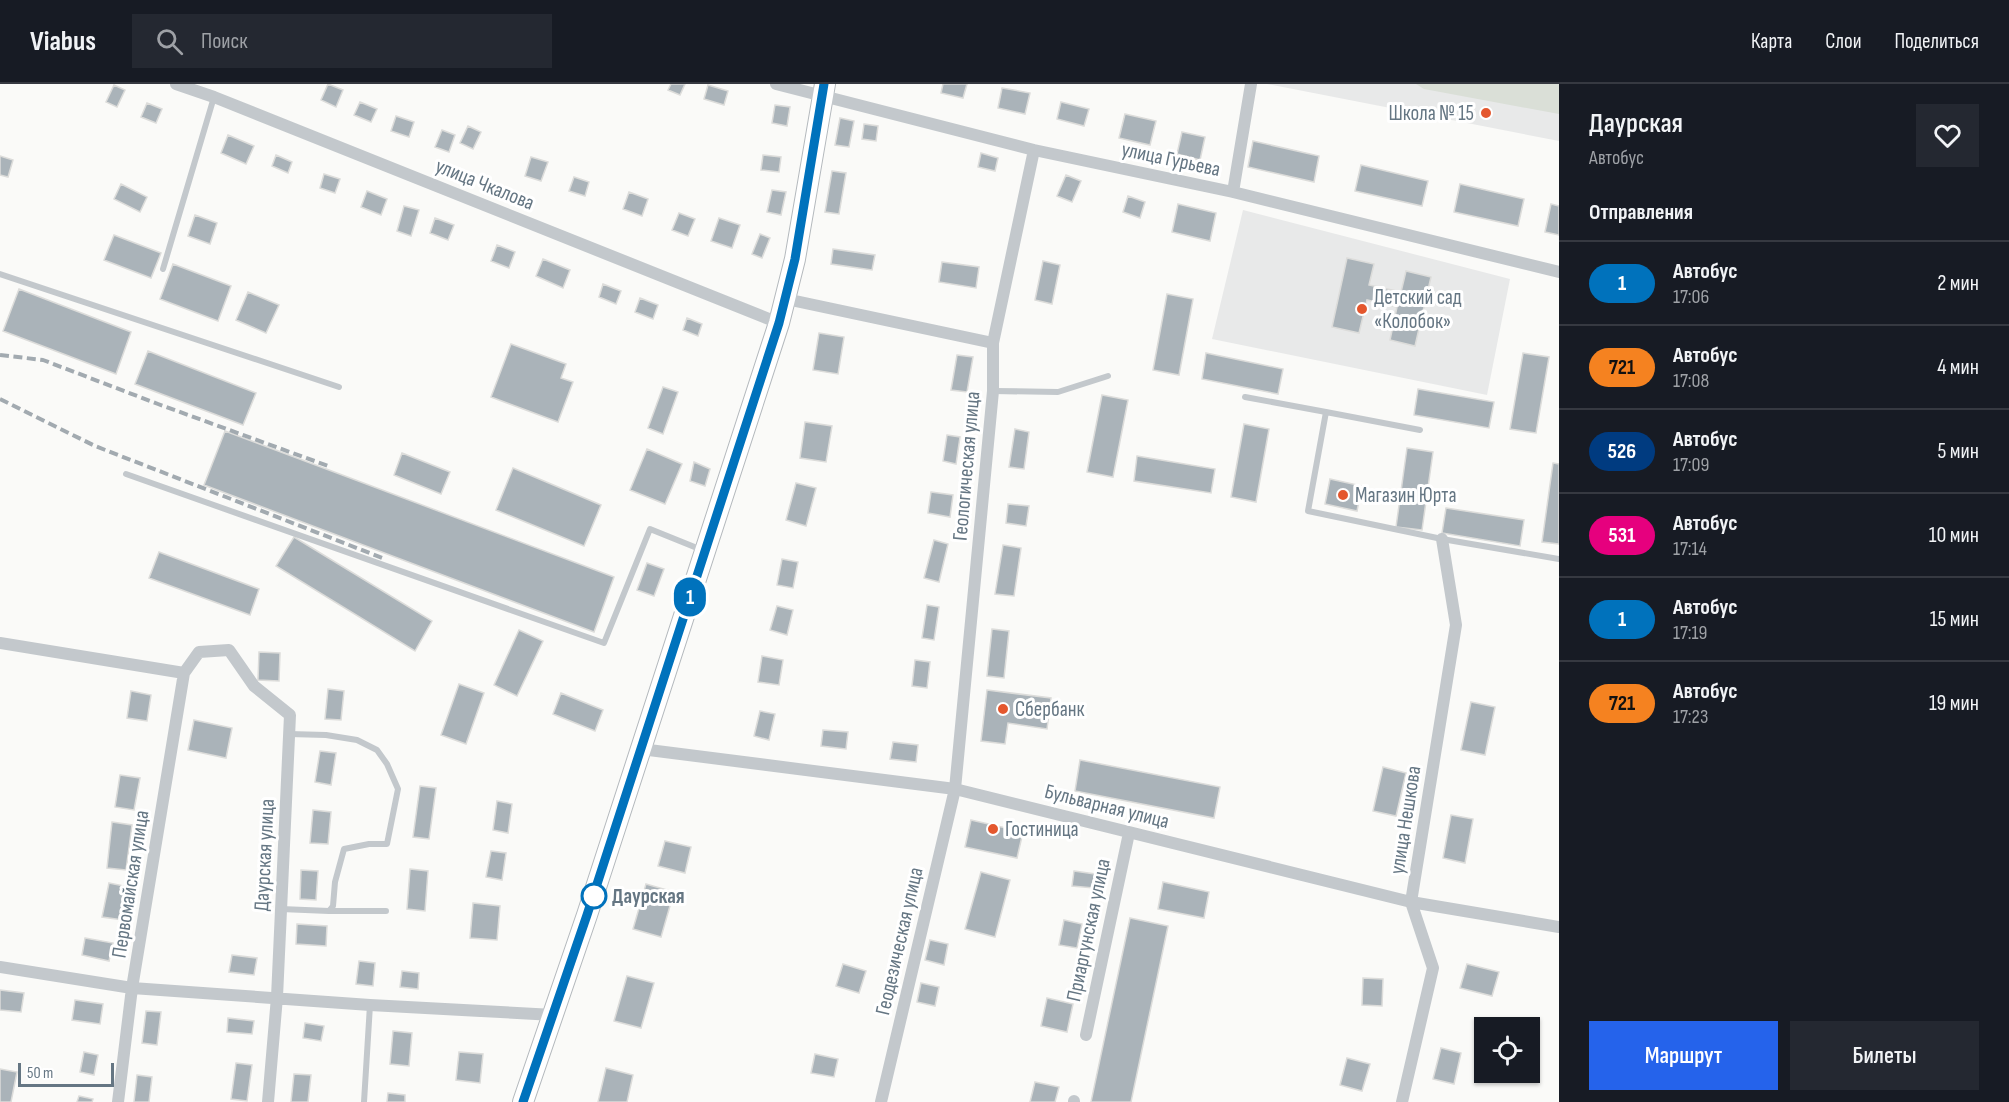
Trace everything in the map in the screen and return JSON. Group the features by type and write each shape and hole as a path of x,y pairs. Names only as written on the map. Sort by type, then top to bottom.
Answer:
{"highway":[{"path":"523,1102 554,1015 786,300 824,91"}],"street":[{"name":"улица Чкалова","path":"176,84 214,97 779,323"},
{"name":"улица Гурьева","path":"776,84 824,91 1034,150 1233,192 1559,272"},
{"path":"1233,192 1251,84"},
{"name":"Геологическая улица","path":"955,789 993,391 993,344 1034,150"},
{"path":"786,300 993,344"},
{"name":"улица Нешкова","path":"1402,1102 1433,968 1411,902 1456,625 1442,539"},
{"path":"0,643 184,673"},
{"name":"Даурская улица","path":"184,673 199,652 229,650 254,686 290,715 276,997 268,1102"},
{"name":"Первомайская улица","path":"118,1102 132,988 184,673"},
{"name":"Бульварная улица","path":"641,749 955,789 1411,902 1559,927"},
{"name":"Геодезическая улица","path":"880,1102 955,789"},
{"name":"Приаргунская улица","path":"1086,1035 1129,833"},
{"path":"0,967 132,988 554,1015"}],"lane":[{"path":"163,268 214,97"},
{"path":"0,274 339,387"},
{"path":"993,391 1058,392 1108,376"},
{"path":"1245,397 1420,430"},
{"path":"1326,412 1308,511 1442,539 1559,559"},
{"path":"126,474 604,643 650,530 705,551"},
{"path":"289,734 336,736 357,740 377,750 387,764 398,789 387,844 369,844 344,849 335,882 333,906 329,911"},
{"path":"281,909 386,910"},
{"path":"364,1102 370,1005"}],"shaded area":[{"name":"Школа № 15","path":"1267,84 1559,84 1559,141"},
{"path":"1416,84 1559,84 1559,114 1424,89"},
{"name":"Детский сад «Колобок»","path":"1243,210 1510,279 1487,395 1212,339"}],"building":[{"path":"328,84 343,90 336,107 321,100"},
{"path":"671,84 685,84 680,95 668,90"},
{"path":"943,84 967,84 963,98 941,93"},
{"path":"114,85 125,90 117,107 106,102"},
{"path":"708,85 728,91 724,105 704,99"},
{"path":"1002,88 1030,93 1025,114 998,108"},
{"path":"360,102 377,109 371,122 354,115"},
{"path":"1061,102 1089,109 1084,126 1057,119"},
{"path":"147,103 162,109 156,123 141,117"},
{"path":"775,105 790,107 787,126 772,123"},
{"path":"1125,114 1156,121 1150,145 1119,138"},
{"path":"396,116 414,122 409,137 391,131"},
{"path":"840,118 854,121 849,147 835,145"},
{"path":"864,124 878,126 876,141 862,139"},
{"path":"468,126 481,132 473,149 460,143"},
{"path":"442,130 455,135 449,152 435,147"},
{"path":"1182,132 1205,137 1200,160 1177,154"},
{"path":"228,135 254,146 246,164 221,153"},
{"path":"1253,141 1319,156 1314,182 1248,167"},
{"path":"981,153 998,158 995,171 978,167"},
{"path":"276,155 292,162 288,173 272,166"},
{"path":"763,155 781,157 779,172 761,170"},
{"path":"0,156 13,160 8,177 0,175"},
{"path":"531,157 548,162 541,181 525,176"},
{"path":"1361,165 1428,181 1422,206 1355,191"},
{"path":"832,171 846,173 839,214 825,212"},
{"path":"324,174 340,179 335,193 320,188"},
{"path":"1066,175 1081,181 1072,202 1057,196"},
{"path":"574,177 589,182 585,196 569,191"},
{"path":"121,184 147,197 140,212 114,199"},
{"path":"1460,184 1524,199 1518,226 1454,212"},
{"path":"772,190 786,192 781,215 767,212"},
{"path":"367,191 387,199 381,215 361,207"},
{"path":"629,192 648,199 642,216 623,209"},
{"path":"1128,196 1145,202 1140,218 1123,212"},
{"path":"1178,204 1216,213 1210,241 1172,232"},
{"path":"1551,204 1559,206 1559,235 1545,232"},
{"path":"404,206 419,210 411,236 397,231"},
{"path":"679,213 695,219 688,236 672,230"},
{"path":"195,215 217,223 210,244 188,236"},
{"path":"435,218 454,225 448,240 430,233"},
{"path":"719,218 740,225 732,248 711,241"},
{"path":"760,234 770,238 762,258 752,254"},
{"path":"114,235 161,253 151,278 104,260"},
{"path":"497,245 515,252 509,268 491,261"},
{"path":"833,249 875,255 872,270 831,264"},
{"path":"1347,258 1374,264 1369,285 1401,292 1406,271 1431,277 1415,346 1390,340 1397,307 1367,300 1359,333 1332,327"},
{"path":"543,259 570,270 563,288 536,276"},
{"path":"1043,261 1060,265 1052,304 1035,300"},
{"path":"942,262 979,267 976,288 939,282"},
{"path":"173,264 231,286 218,321 160,299"},
{"path":"603,284 621,291 616,304 599,297"},
{"path":"19,289 131,332 116,374 3,331"},
{"path":"248,292 279,305 266,333 236,320"},
{"path":"1167,294 1193,299 1179,375 1153,370"},
{"path":"640,298 658,305 653,319 635,312"},
{"path":"687,318 702,324 698,336 683,330"},
{"path":"819,333 844,337 838,374 813,370"},
{"path":"511,344 566,364 561,378 573,382 558,422 491,397"},
{"path":"148,351 256,393 243,425 135,384"},
{"path":"1206,353 1283,369 1278,394 1202,379"},
{"path":"1523,353 1549,357 1536,433 1510,429"},
{"path":"957,355 973,357 967,392 951,390"},
{"path":"663,387 678,392 663,434 648,428"},
{"path":"1418,389 1494,402 1489,428 1414,415"},
{"path":"1102,395 1128,400 1113,477 1087,472"},
{"path":"805,422 832,426 826,462 800,458"},
{"path":"1244,424 1269,429 1256,502 1231,497"},
{"path":"1015,429 1029,432 1024,469 1009,467"},
{"path":"225,431 614,577 594,632 204,485"},
{"path":"947,435 960,437 956,464 943,461"},
{"path":"1407,448 1433,452 1422,530 1396,527"},
{"path":"647,449 682,464 665,504 630,490"},
{"path":"402,453 450,472 441,494 394,475"},
{"path":"1137,456 1215,469 1211,493 1134,481"},
{"path":"694,462 710,469 705,486 690,481"},
{"path":"1553,463 1559,464 1559,544 1542,542"},
{"path":"513,468 601,505 584,546 496,510"},
{"name":"Магазин Юрта","path":"1330,479 1362,486 1357,511 1325,504"},
{"path":"796,483 816,488 806,526 786,520"},
{"path":"931,492 953,495 950,517 928,513"},
{"path":"1008,504 1029,506 1026,526 1006,523"},
{"path":"1446,508 1524,520 1520,546 1442,533"},
{"path":"294,537 432,621 415,651 276,566"},
{"path":"934,540 948,544 939,582 924,578"},
{"path":"1003,545 1021,548 1014,596 995,594"},
{"path":"159,552 259,589 250,615 149,578"},
{"path":"782,559 798,562 793,588 777,585"},
{"path":"647,563 664,569 654,596 637,590"},
{"path":"927,605 939,607 934,640 922,638"},
{"path":"777,606 793,610 787,635 770,630"},
{"path":"992,629 1009,631 1004,678 987,676"},
{"path":"519,630 543,641 517,696 494,685"},
{"path":"259,652 280,653 279,681 258,680"},
{"path":"762,656 783,660 779,685 758,682"},
{"path":"915,660 930,662 927,688 912,686"},
{"path":"459,684 484,693 466,744 441,735"},
{"path":"328,689 344,691 341,720 325,719"},
{"path":"987,690 1051,698 1047,729 1008,723 1005,744 981,741"},
{"path":"131,691 151,695 147,721 127,718"},
{"path":"561,693 603,710 595,731 553,714"},
{"path":"1471,702 1495,707 1485,755 1461,750"},
{"path":"760,711 775,714 769,740 754,736"},
{"path":"194,720 232,728 226,758 188,750"},
{"path":"823,730 848,732 846,749 821,746"},
{"path":"893,742 918,745 916,762 890,759"},
{"path":"320,751 336,753 331,785 315,782"},
{"path":"1080,760 1220,787 1214,818 1075,791"},
{"path":"1383,767 1406,773 1396,816 1373,811"},
{"path":"120,775 140,778 134,810 115,807"},
{"path":"420,786 436,788 429,839 413,837"},
{"path":"497,801 512,804 508,833 493,830"},
{"path":"313,810 331,812 328,844 310,843"},
{"path":"1451,815 1473,819 1465,863 1443,858"},
{"path":"971,820 1023,832 1017,858 965,847"},
{"path":"112,822 132,825 126,870 107,868"},
{"path":"665,841 691,847 685,873 658,866"},
{"path":"491,851 506,853 502,880 486,877"},
{"path":"410,869 428,871 425,911 407,909"},
{"path":"301,870 318,871 316,900 300,899"},
{"path":"1074,871 1095,874 1094,888 1072,886"},
{"path":"981,872 1010,880 995,937 965,929"},
{"path":"1163,882 1209,892 1204,918 1158,909"},
{"path":"109,883 129,887 123,920 102,917"},
{"path":"646,884 674,892 661,937 633,929"},
{"path":"473,903 500,906 497,940 470,938"},
{"path":"1130,918 1168,926 1131,1102 1091,1102"},
{"path":"1064,920 1082,924 1077,948 1059,945"},
{"path":"297,924 327,926 326,946 296,944"},
{"path":"85,938 113,943 109,961 82,955"},
{"path":"930,940 948,944 944,965 925,960"},
{"path":"232,955 257,958 254,975 229,972"},
{"path":"359,961 375,963 373,986 356,984"},
{"path":"843,964 866,971 859,993 836,986"},
{"path":"1467,964 1499,972 1492,996 1460,988"},
{"path":"402,971 419,973 418,989 400,987"},
{"path":"627,976 654,983 641,1028 614,1021"},
{"path":"1363,978 1383,979 1382,1006 1362,1005"},
{"path":"921,983 939,987 935,1006 917,1002"},
{"path":"0,990 24,993 21,1012 0,1010"},
{"path":"1047,998 1073,1004 1067,1032 1041,1026"},
{"path":"75,1000 103,1004 100,1024 72,1020"},
{"path":"146,1011 161,1012 157,1045 142,1043"},
{"path":"228,1018 254,1021 252,1034 227,1032"},
{"path":"305,1023 324,1026 321,1041 303,1038"},
{"path":"393,1031 412,1033 409,1066 390,1064"},
{"path":"1441,1048 1461,1053 1454,1084 1433,1079"},
{"path":"84,1052 98,1055 94,1075 80,1072"},
{"path":"459,1052 483,1054 480,1083 456,1080"},
{"path":"815,1054 838,1059 834,1077 811,1073"},
{"path":"1347,1058 1370,1064 1362,1091 1340,1085"},
{"path":"236,1063 252,1065 247,1101 231,1099"},
{"path":"606,1068 633,1075 627,1102 598,1102"},
{"path":"0,1069 17,1072 11,1102 0,1102"},
{"path":"294,1074 311,1075 308,1102 291,1102"},
{"path":"137,1075 152,1077 149,1102 134,1102"},
{"path":"1035,1082 1059,1087 1055,1102 1030,1102"},
{"path":"388,1093 405,1095 405,1102 387,1102"},
{"path":"79,1096 93,1099 92,1102 77,1102"}],"railway":[{"path":"0,355 43,360 331,467"},
{"path":"0,399 95,446 385,559"}],"bus line":[{"name":"1","path":"523,1102 587,915 786,300 824,84"}],"place":[{"name":"Школа № 15","path":"1486,113"},
{"name":"Детский сад «Колобок»","path":"1362,309"},
{"name":"Магазин Юрта","path":"1343,495"},
{"name":"Сбербанк","path":"1003,709"},
{"name":"Гостиница","path":"993,829"},
{"name":"Даурская","path":"594,896"}]}
